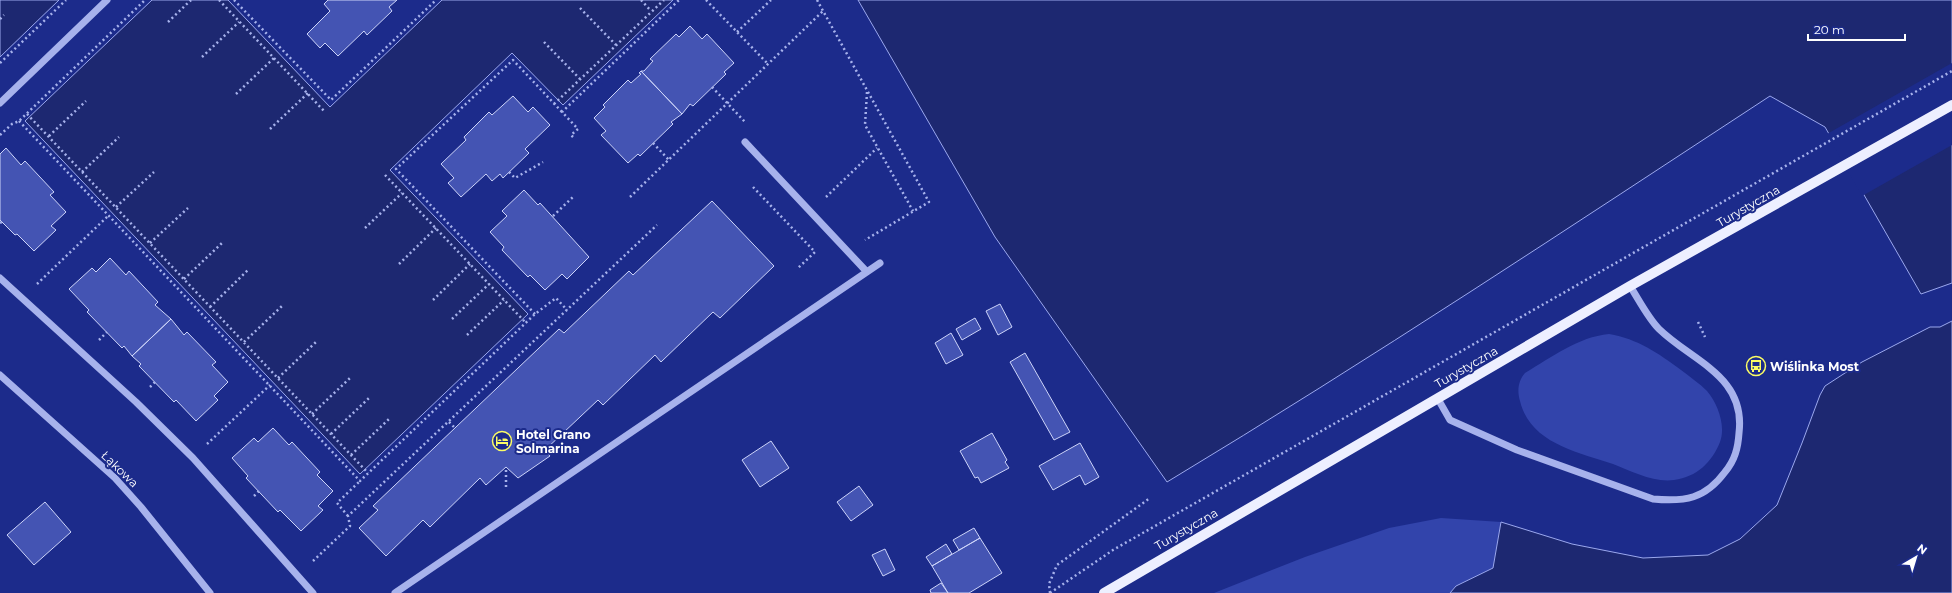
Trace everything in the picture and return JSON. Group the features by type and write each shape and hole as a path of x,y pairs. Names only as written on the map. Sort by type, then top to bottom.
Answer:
{"main road":[{"name":"Turystyczna","path":"1104,593 1630,286 1952,105"}],"street":[{"path":"0,103 107,0"},
{"path":"745,142 868,272"},
{"path":"395,593 880,264"},
{"path":"0,278 136,402 193,458 313,593"},
{"path":"1438,399 1450,420 1517,450 1646,496 1675,501 1690,499 1705,492 1724,474 1737,451 1741,419 1737,401 1725,381 1680,347 1658,328 1630,286"},
{"name":"Łąkowa","path":"0,375 115,478 141,507 210,593"}],"path":[{"path":"0,63 66,0"},
{"path":"0,135 12,124 19,122 145,0"},
{"path":"168,22 191,0"},
{"path":"219,0 324,111"},
{"path":"234,0 331,100 436,0"},
{"path":"641,0 652,11"},
{"path":"554,104 664,0"},
{"path":"562,112 679,0"},
{"path":"706,0 768,64"},
{"path":"737,32 771,0"},
{"path":"817,0 929,202 861,243"},
{"path":"580,8 616,45"},
{"path":"630,197 823,11"},
{"path":"0,19 4,15"},
{"path":"202,58 239,22"},
{"path":"544,42 580,79"},
{"path":"236,94 274,58"},
{"path":"535,314 396,170 513,60 578,129 571,136 573,137"},
{"path":"1150,498 1057,565 1049,584 1050,593 1113,550 1952,71"},
{"path":"712,87 750,127"},
{"path":"867,92 865,126 913,212"},
{"path":"270,129 308,94"},
{"path":"49,136 86,101"},
{"path":"27,114 368,473"},
{"path":"19,122 360,481"},
{"path":"82,172 119,137"},
{"path":"653,143 668,160"},
{"path":"822,202 877,148"},
{"path":"509,172 515,178 543,162"},
{"path":"116,207 154,172"},
{"path":"385,175 526,323"},
{"path":"753,186 815,252 798,268"},
{"path":"365,228 402,193"},
{"path":"552,216 574,196"},
{"path":"150,243 188,208"},
{"path":"34,288 108,216"},
{"path":"348,516 657,225"},
{"path":"399,264 436,228"},
{"path":"184,279 222,242"},
{"path":"433,300 470,264"},
{"path":"210,307 248,270"},
{"path":"452,319 489,284"},
{"path":"309,565 350,526 348,516 337,503 535,314 556,298 567,310"},
{"path":"467,335 504,300"},
{"path":"244,342 282,306"},
{"path":"96,343 107,332"},
{"path":"278,378 316,342"},
{"path":"312,414 350,378"},
{"path":"204,447 270,385"},
{"path":"331,434 369,398"},
{"path":"351,455 389,419"},
{"path":"448,422 455,428"},
{"path":"506,467 506,487"}],"shaded area":[{"path":"0,0 59,0 0,57"},
{"path":"152,0 228,0 330,107 442,0 673,0 563,105 512,53 390,170 528,314 360,474 25,121"},
{"path":"858,0 1952,0 1952,283 1921,294 1825,127 1770,96 1395,340 1167,482 995,237"},
{"path":"1952,321 1952,593 1450,593 1456,586 1493,568 1501,522 1572,544 1643,558 1708,555 1740,539 1777,505 1820,395 1825,386 1862,362 1930,327 1940,327"},
{"path":"1609,334 1629,339 1656,352 1698,383 1707,391 1715,402 1720,415 1722,436 1713,456 1697,472 1690,476 1674,480 1659,480 1643,476 1557,444 1544,436 1534,427 1525,415 1518,390 1521,379 1525,373 1576,343"},
{"path":"1441,518 1501,522 1493,568 1456,586 1450,593 1214,593 1305,557 1389,528"}],"pier":[{"path":"1952,63 1952,145 1862,196 1827,134"}],"building":[{"path":"328,0 397,0 389,7 392,11 367,35 364,31 338,56 325,43 320,48 307,34 330,11 324,4"},
{"path":"690,26 702,39 707,34 734,63 724,72 726,74 693,106 690,104 682,114 641,71 644,71 653,61 650,59 676,34 679,37"},
{"path":"641,71 682,114 671,122 673,124 640,156 638,154 628,163 601,135 606,131 594,118 605,107 603,105 628,80 631,83 641,74 639,73"},
{"path":"513,96 528,112 533,107 550,125 525,149 529,153 503,178 500,174 492,181 486,174 461,197 448,183 454,178 441,164 466,140 464,137 489,112 492,115"},
{"path":"6,148 21,165 25,161 54,192 50,195 66,212 51,226 56,230 34,251 0,220 0,154"},
{"path":"524,190 538,205 540,203 589,257 567,279 562,274 545,290 530,275 528,277 502,250 504,247 490,232 507,216 502,211"},
{"path":"712,201 774,266 720,318 713,312 661,362 655,355 603,405 598,400 545,450 550,456 518,478 506,467 486,485 480,478 430,527 423,520 386,556 359,528 378,510 373,506 559,329 564,333 629,271 633,275"},
{"path":"110,258 126,275 129,271 158,302 155,305 171,319 132,356 124,346 122,348 87,312 89,310 69,289 92,268 96,272"},
{"path":"1000,304 1012,327 998,335 986,311"},
{"path":"975,318 981,329 962,340 956,329"},
{"path":"171,319 184,335 187,332 216,362 212,365 228,382 214,396 218,400 196,421 176,400 174,402 139,366 141,364 132,356"},
{"path":"951,333 963,355 946,364 935,343"},
{"path":"1025,353 1070,432 1054,440 1010,362"},
{"path":"273,428 289,445 292,442 320,472 317,475 333,491 318,506 323,510 301,531 280,510 278,512 246,478 248,476 232,458 254,438 258,442"},
{"path":"992,433 1007,460 1005,462 1009,468 981,483 978,477 975,478 960,451"},
{"path":"771,441 789,468 760,487 742,460"},
{"path":"1080,443 1099,477 1085,485 1080,475 1053,490 1039,466"},
{"path":"859,486 873,505 851,521 837,502"},
{"path":"45,502 71,532 34,565 7,535"},
{"path":"974,528 980,538 959,550 953,540"},
{"path":"980,538 1002,573 969,593 948,593 932,566"},
{"path":"946,544 952,554 932,566 926,557"},
{"path":"885,549 895,570 883,576 872,555"},
{"path":"941,583 948,593 931,593 930,590"}],"place":[{"name":"Wiślinka Most","path":"1756,366"},
{"name":"Hotel Grano Solmarina","path":"502,441"}]}
